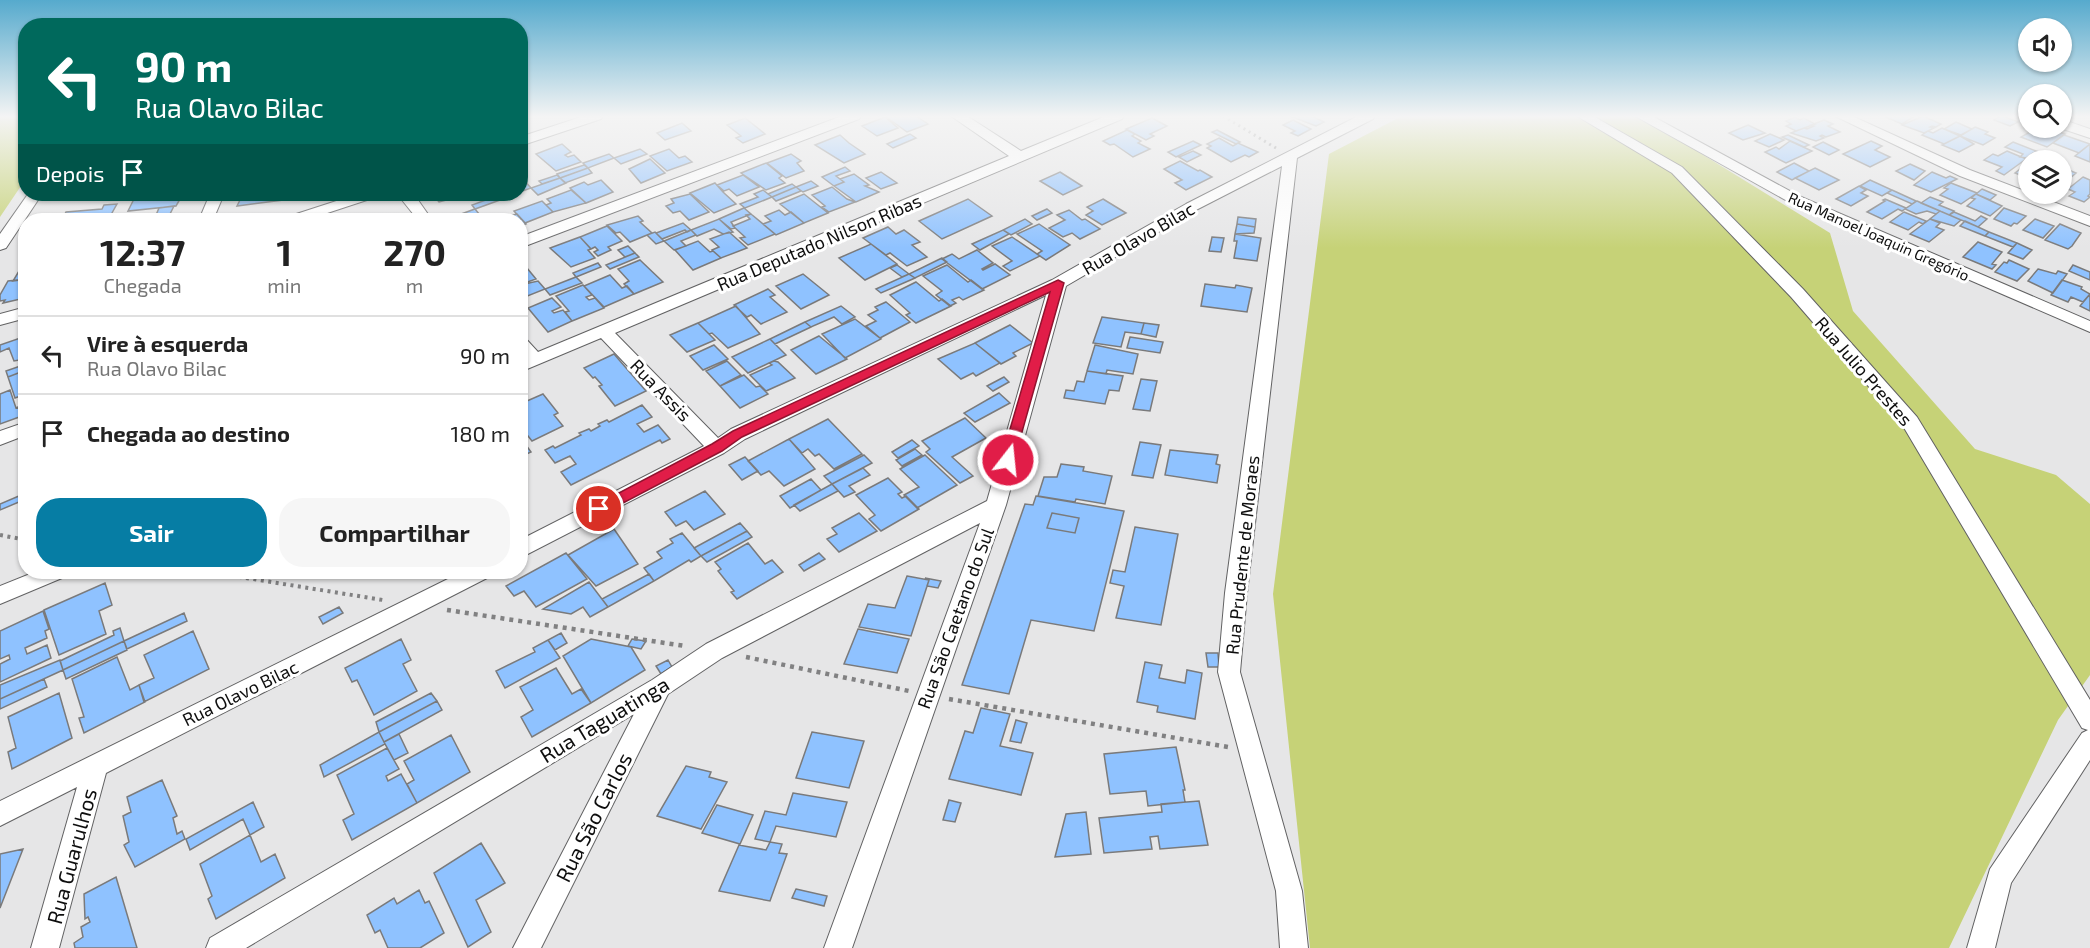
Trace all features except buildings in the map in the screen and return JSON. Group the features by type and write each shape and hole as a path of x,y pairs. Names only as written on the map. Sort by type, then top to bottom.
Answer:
{"street":[{"path":"528,240 738,160"},
{"name":"Rua Deputado Nilson Ribas","path":"528,363 1012,160"},
{"name":"Rua Olavo Bilac","path":"528,546 717,448 738,434 1058,283 1191,207 1282,160"},
{"name":"Rua Prudente de Moraes","path":"1289,160 1237,581 1229,672 1289,891 1294,948"},
{"name":"Rua Julio Prestes","path":"1660,160 1677,170 1797,294 1910,422 2090,721"},
{"name":"Rua Manoel Joaquin Gregório","path":"1723,160 1794,199 2090,327"},
{"path":"1937,160 2090,221"},
{"path":"313,213 350,201"},
{"path":"0,246 18,219"},
{"name":"Rua São Caetano do Sul","path":"838,948 996,504 1058,283"},
{"path":"0,320 18,314"},
{"name":"Rua Assis","path":"604,331 717,448"},
{"path":"0,438 18,431"},
{"name":"Rua Taguatinga","path":"220,948 660,687 714,651 996,504"},
{"path":"0,595 38,579"},
{"name":"Rua Olavo Bilac","path":"0,814 466,579"},
{"name":"Rua São Carlos","path":"527,948 660,687"},
{"path":"1981,948 1999,878 2090,740"},
{"name":"Rua Guarulhos","path":"45,948 96,764"}],"path":[{"path":"0,535 18,538"}],"green space":[{"path":"0,160 18,160 18,190 0,217"},
{"path":"1328,160 1712,160 1830,233 1853,311 1975,449 2056,475 2090,504 2090,675 2058,720 1949,948 1310,948 1273,594"}],"route":[{"path":"599,509 717,448 738,434 1058,283 1008,460"}]}
